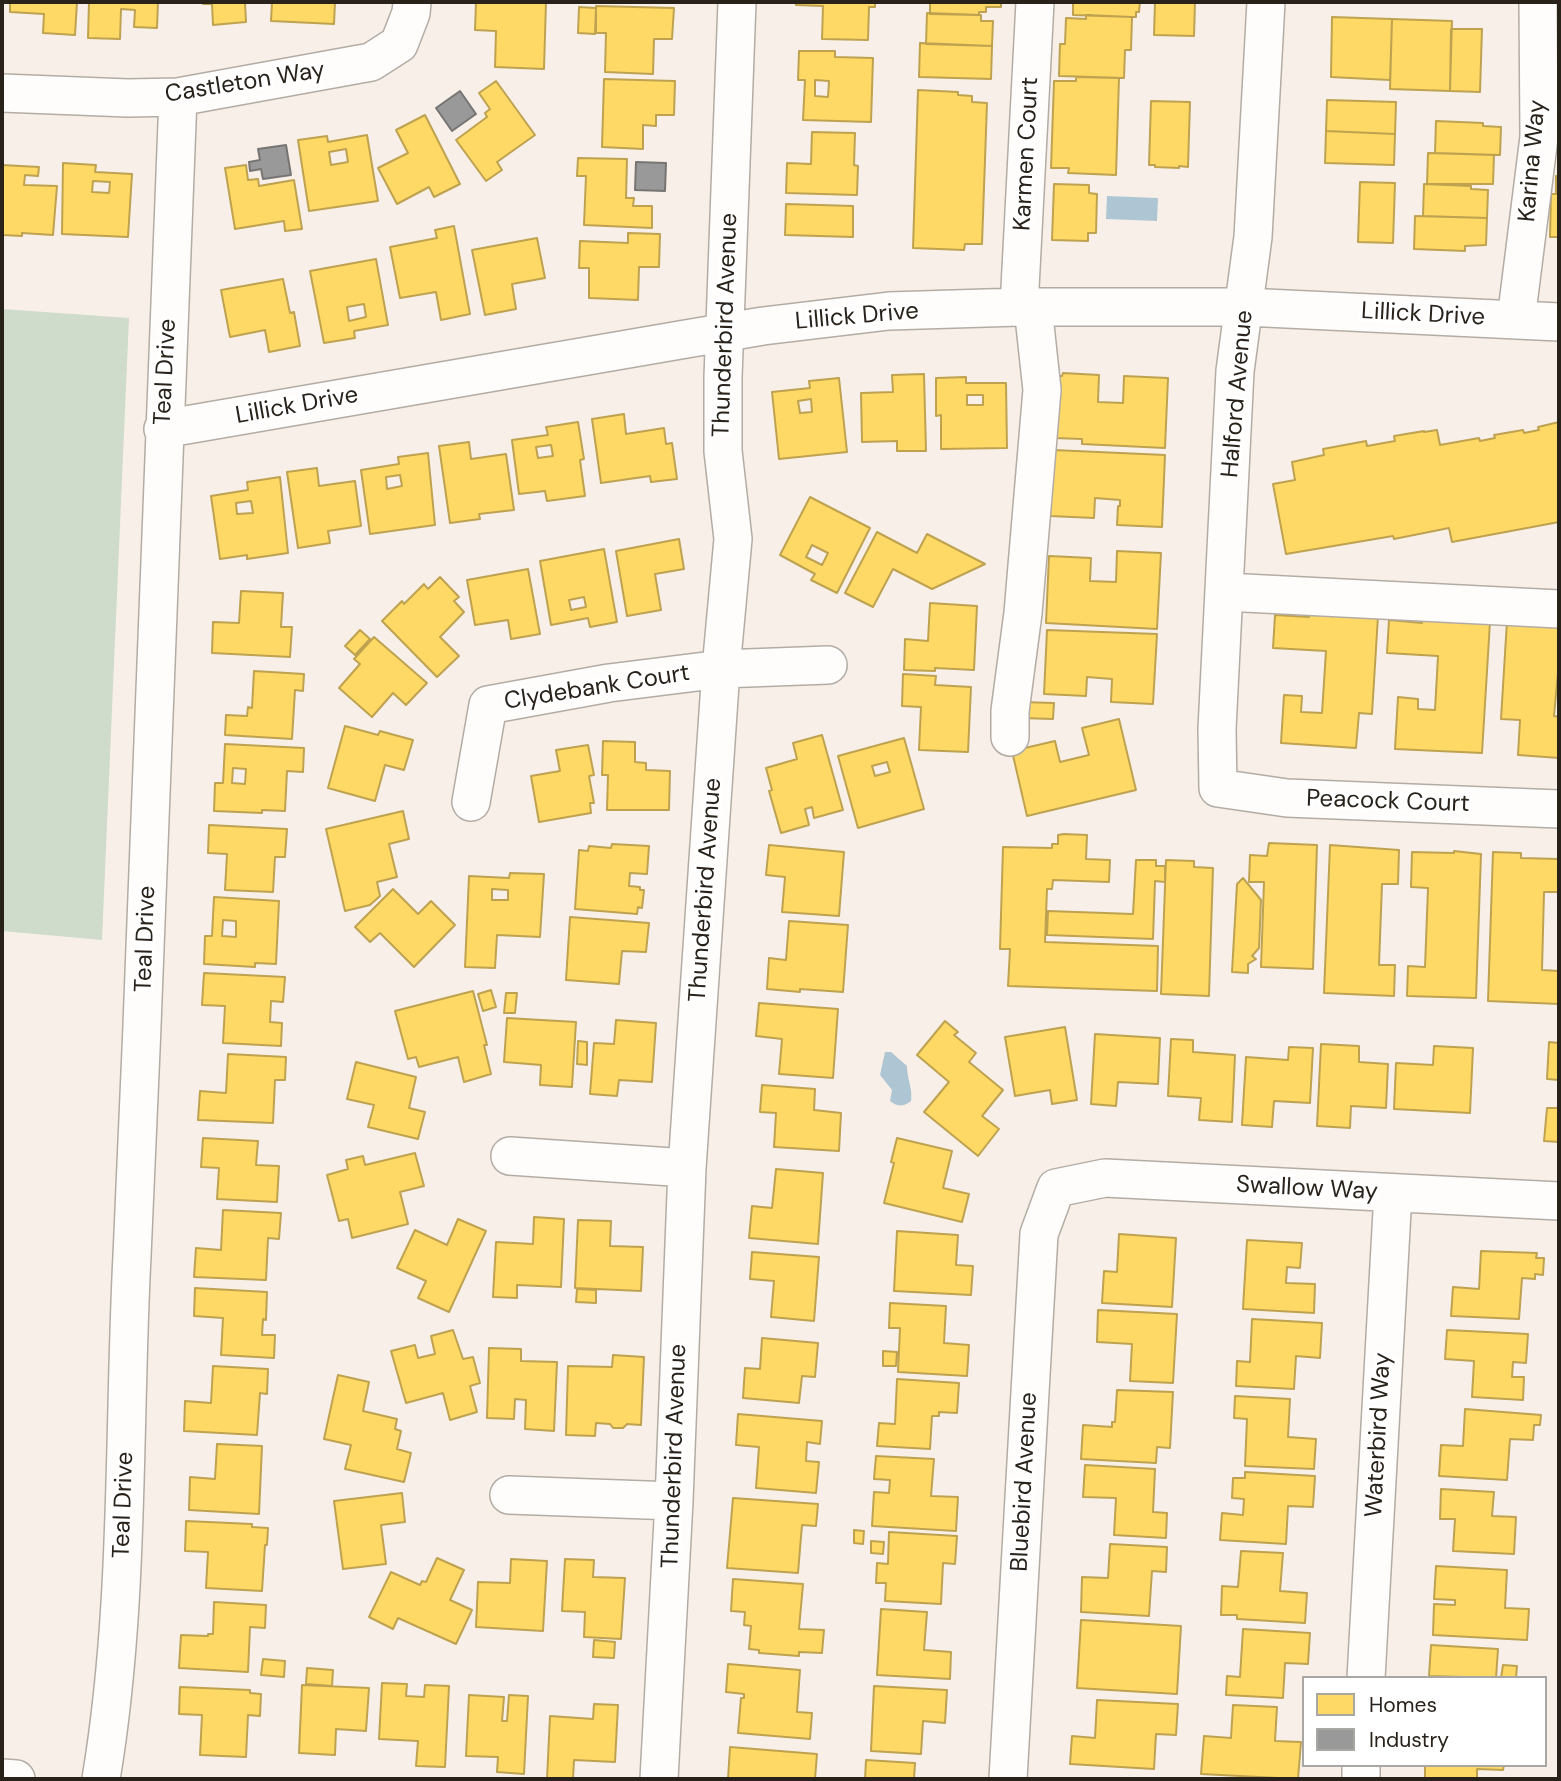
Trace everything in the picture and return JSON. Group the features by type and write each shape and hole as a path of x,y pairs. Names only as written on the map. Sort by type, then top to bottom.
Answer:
{"street":[{"name":"Castleton Way","path":"2,93 128,99 178,97 371,62 399,44 411,13 412,2"},
{"name":"Thunderbird Avenue","path":"659,1779 674,1500 687,1168 721,668 733,540 723,451 724,332 737,2"},
{"name":"Karmen Court","path":"1010,737 1010,711 1023,613 1042,390 1026,307 1035,2"},
{"name":"Halford Avenue","path":"1218,788 1217,729 1235,371 1253,237 1266,2"},
{"name":"Karina Way","path":"1516,320 1549,136 1538,2"},
{"name":"Teal Drive","path":"101,1779 110,1724 122,1570 163,429 178,97"},
{"name":"Lillick Drive","path":"163,429 724,332 889,311 1026,307 1245,307 1559,322"},
{"path":"1225,592 1559,609"},
{"path":"721,668 828,665"},
{"name":"Clydebank Court","path":"471,802 488,705 610,683 721,668"},
{"name":"Peacock Court","path":"1218,788 1287,797 1559,809"},
{"path":"510,1156 687,1168"},
{"name":"Swallow Way","path":"1056,1188 1105,1178 1559,1201"},
{"name":"Bluebird Avenue","path":"1008,1779 1039,1234 1056,1188"},
{"name":"Waterbird Way","path":"1366,1676 1392,1193"},
{"path":"509,1495 674,1500"},
{"path":"2,1778 16,1779"}],"green space":[{"path":"2,309 129,318 102,940 2,931"}],"water":[{"path":"1107,196 1158,198 1157,221 1106,219"},
{"path":"885,1052 891,1052 907,1066 911,1101 900,1106 890,1101 892,1090 880,1075"}],"building: Homes":[{"path":"10,2 77,2 75,35 43,33 44,14 10,12"},
{"path":"89,2 158,2 157,28 134,27 135,10 121,9 120,39 88,38"},
{"path":"203,2 245,2 246,22 213,25 212,4"},
{"path":"272,2 335,2 334,24 271,21"},
{"path":"476,2 546,2 544,69 495,67 496,31 475,30"},
{"path":"796,2 875,2 875,7 869,7 868,40 822,39 823,6 796,5"},
{"path":"930,2 1001,2 1001,7 986,7 986,12 979,12 979,15 930,14"},
{"path":"1073,2 1140,2 1139,12 1136,12 1136,17 1132,17 1073,15"},
{"path":"1155,2 1195,2 1194,36 1154,35"},
{"path":"596,6 674,8 672,39 654,39 653,74 605,72 606,33 596,33"},
{"path":"579,7 596,8 595,34 578,33"},
{"path":"927,13 981,15 981,21 993,21 992,46 926,44"},
{"path":"1086,15 1132,17 1131,50 1125,50 1124,78 1059,76 1060,44 1065,44 1066,18 1086,19"},
{"path":"1332,17 1392,19 1390,80 1331,77"},
{"path":"1392,19 1452,21 1450,91 1390,89"},
{"path":"1555,27 1559,27 1559,89 1553,89"},
{"path":"1451,29 1482,29 1480,92 1450,91"},
{"path":"920,43 992,46 991,79 919,77"},
{"path":"799,51 835,51 835,57 873,58 871,122 803,120 805,80 798,80","holes":["815,80 829,81 828,97 815,96"]},
{"path":"1076,77 1119,78 1116,175 1068,173 1069,168 1051,168 1054,81 1076,81"},
{"path":"604,79 675,81 674,115 656,115 656,126 643,125 643,149 602,147"},
{"path":"496,81 535,135 497,162 502,170 486,181 456,140 487,117 485,113 490,109 479,93"},
{"path":"918,90 958,92 958,95 972,96 972,102 987,103 982,244 965,244 964,250 913,248"},
{"path":"1327,100 1396,102 1395,134 1326,131"},
{"path":"1151,101 1190,102 1188,167 1149,165"},
{"path":"425,115 460,184 434,197 429,187 397,204 378,168 408,153 396,130"},
{"path":"1436,121 1483,123 1483,126 1501,127 1500,155 1435,153"},
{"path":"1326,131 1395,134 1394,165 1325,163"},
{"path":"812,132 855,133 857,195 786,193 787,163 811,164"},
{"path":"367,135 378,201 309,211 298,140 327,136 328,142","holes":["346,149 348,162 331,165 329,152"]},
{"path":"1428,153 1494,155 1493,184 1427,184"},
{"path":"578,158 627,159 626,198 634,198 633,206 652,206 652,228 584,225 586,176 577,176"},
{"path":"63,163 96,165 95,172 132,174 128,237 62,234","holes":["93,181 110,182 109,193 92,192"]},
{"path":"2,165 39,167 38,176 25,175 24,185 57,186 53,235 2,235"},
{"path":"246,165 248,180 258,179 259,186 294,180 302,229 285,231 284,221 235,229 225,168"},
{"path":"1556,176 1559,176 1559,237 1550,237 1551,194 1556,194"},
{"path":"1360,182 1395,183 1393,243 1358,242"},
{"path":"1054,184 1089,185 1089,193 1097,194 1096,233 1088,233 1088,241 1052,240"},
{"path":"1424,184 1471,186 1471,189 1488,190 1487,218 1423,216"},
{"path":"786,204 853,206 853,237 785,235"},
{"path":"1415,216 1487,218 1486,245 1465,246 1465,251 1414,249"},
{"path":"454,226 470,314 441,320 436,292 400,298 390,247 437,238 435,230"},
{"path":"628,233 660,234 659,267 639,267 638,300 589,298 589,268 579,268 580,241 628,243"},
{"path":"537,238 545,278 512,284 516,309 485,315 472,250"},
{"path":"376,259 388,325 354,331 355,338 324,343 310,271","holes":["364,304 366,317 349,321 347,307"]},
{"path":"283,279 290,313 294,312 300,346 269,352 265,330 230,337 221,290"},
{"path":"1063,373 1099,375 1098,402 1123,403 1124,376 1168,378 1165,448 1082,444 1082,439 1054,438 1057,376 1062,376"},
{"path":"924,374 926,451 897,451 897,441 862,442 861,393 893,392 892,375"},
{"path":"966,377 966,383 1006,383 1007,448 941,449 941,415 936,416 936,378","holes":["967,395 983,395 983,405 967,405"]},
{"path":"839,378 847,452 779,459 772,392 810,388 809,381","holes":["811,399 812,412 800,413 798,401"]},
{"path":"624,414 626,434 664,428 666,444 672,443 677,479 651,482 650,476 601,483 592,419"},
{"path":"578,422 584,459 580,460 585,496 547,501 545,491 519,494 512,440 548,435 546,427","holes":["551,445 553,456 538,458 536,447"]},
{"path":"1559,422 1559,522 1452,542 1449,528 1394,539 1393,536 1286,554 1273,484 1295,480 1292,462 1324,455 1323,449 1366,441 1367,446 1395,441 1394,436 1424,431 1437,430 1440,445 1479,438 1480,441 1495,438 1494,435 1523,430 1524,433"},
{"path":"469,442 471,459 506,454 514,510 479,514 480,519 450,523 439,446"},
{"path":"1053,450 1165,455 1162,527 1117,525 1120,500 1095,498 1094,518 1050,516"},
{"path":"428,453 435,525 370,534 361,470 399,464 398,457","holes":["400,475 402,486 387,489 386,477"]},
{"path":"317,468 319,486 355,481 361,526 328,531 330,543 298,548 287,472"},
{"path":"280,477 288,553 247,559 247,555 220,559 211,496 248,490 247,482","holes":["251,501 253,513 237,514 236,503"]},
{"path":"810,497 870,528 837,593 811,580 815,574 780,555","holes":["812,545 828,553 822,565 806,557"]},
{"path":"877,532 917,553 927,534 985,564 932,589 893,569 873,607 845,593"},
{"path":"679,539 684,569 655,574 661,610 627,616 616,551"},
{"path":"604,549 617,622 590,627 588,618 551,625 540,561","holes":["584,597 586,607 571,610 569,600"]},
{"path":"1117,551 1161,553 1157,629 1046,623 1049,556 1091,558 1090,581 1116,582"},
{"path":"528,569 540,634 511,639 508,620 475,625 467,580"},
{"path":"440,577 459,597 454,601 464,612 440,637 459,656 437,677 382,621 424,584 428,589"},
{"path":"241,591 283,593 281,627 292,627 290,657 212,653 213,622 239,623"},
{"path":"930,603 977,606 974,670 904,670 905,639 928,641"},
{"path":"1309,612 1378,616 1372,714 1359,713 1356,748 1281,743 1284,695 1302,696 1301,712 1322,713 1326,651 1273,648 1275,615 1309,617"},
{"path":"1422,618 1490,622 1482,753 1395,749 1398,697 1418,699 1418,709 1435,710 1438,656 1387,653 1389,620 1422,623"},
{"path":"1507,621 1559,625 1554,716 1559,717 1559,758 1518,755 1520,720 1501,719"},
{"path":"360,630 370,639 355,655 345,646"},
{"path":"1047,630 1157,634 1153,704 1111,702 1112,679 1087,677 1086,696 1044,694"},
{"path":"374,637 427,683 406,705 393,693 372,717 339,688 360,664 354,659"},
{"path":"254,671 304,674 303,691 295,690 292,739 225,735 226,715 247,716 248,707 252,708"},
{"path":"903,674 936,676 935,685 971,687 968,752 919,750 921,707 902,706"},
{"path":"1021,702 1054,703 1053,719 1020,718"},
{"path":"1119,719 1136,790 1027,816 1012,751 1055,741 1060,762 1089,755 1082,728"},
{"path":"345,726 378,735 380,731 413,740 404,770 385,765 375,801 328,788"},
{"path":"822,735 843,810 814,818 812,807 805,809 809,825 781,833 769,791 772,790 766,768 797,759 793,743"},
{"path":"904,738 924,809 858,828 838,756","holes":["887,762 890,772 875,776 872,766"]},
{"path":"603,741 635,742 635,762 646,763 646,770 670,771 669,810 607,810 608,775 602,775"},
{"path":"225,744 304,748 303,772 287,771 285,811 214,811 215,783 223,783","holes":["233,768 246,769 245,784 232,783"]},
{"path":"588,745 594,775 589,776 594,803 590,803 591,813 539,822 531,776 560,771 556,750"},
{"path":"403,811 409,839 389,844 397,877 377,882 380,896 370,905 345,911 326,829"},
{"path":"209,825 287,829 285,857 275,857 273,892 225,890 227,854 208,853"},
{"path":"1058,835 1087,835 1086,859 1110,860 1109,882 1053,880 1052,889 1047,889 1045,942 1158,946 1157,991 1008,986 1010,949 1000,949 1003,847 1052,848 1052,844 1058,844"},
{"path":"1269,843 1317,845 1313,969 1261,967 1264,882 1249,882 1250,855 1267,856"},
{"path":"612,844 649,846 647,874 630,873 629,886 644,890 642,908 638,907 637,914 575,909 579,850 588,851 589,846 611,848"},
{"path":"769,845 844,852 839,916 782,912 785,877 766,875"},
{"path":"1330,845 1399,850 1398,884 1382,884 1379,965 1395,965 1394,996 1324,993"},
{"path":"1454,851 1481,854 1476,998 1407,996 1408,966 1425,967 1428,888 1411,887 1412,852"},
{"path":"1493,852 1521,853 1521,858 1559,859 1559,892 1544,892 1542,970 1559,971 1559,1004 1488,1001"},
{"path":"1136,860 1156,860 1156,866 1165,866 1165,882 1155,881 1153,939 1047,935 1048,911 1133,914"},
{"path":"1166,860 1194,861 1194,867 1213,868 1209,996 1161,994"},
{"path":"510,873 544,874 540,937 497,935 495,968 465,967 469,876 509,878","holes":["492,889 508,890 508,900 492,900"]},
{"path":"1243,878 1261,900 1259,948 1252,956 1256,959 1248,964 1248,973 1232,972 1237,884"},
{"path":"393,889 418,914 431,901 455,925 414,967 380,933 370,942 355,927"},
{"path":"214,897 279,901 276,964 255,963 255,967 204,964 205,936 212,936","holes":["223,920 236,921 236,937 222,936"]},
{"path":"570,917 649,923 646,952 622,951 619,984 566,980"},
{"path":"789,921 848,925 843,992 767,989 769,958 786,960"},
{"path":"204,973 285,977 283,1002 271,1001 270,1022 282,1023 281,1046 223,1043 225,1006 202,1005"},
{"path":"491,990 496,1007 483,1011 478,994"},
{"path":"473,991 487,1045 484,1045 491,1074 464,1082 458,1057 419,1067 416,1057 408,1059 395,1011"},
{"path":"506,993 517,993 515,1013 504,1013"},
{"path":"759,1003 838,1009 833,1078 779,1074 782,1039 756,1036"},
{"path":"507,1018 576,1022 572,1087 540,1085 541,1065 504,1062"},
{"path":"616,1020 656,1023 652,1082 619,1080 617,1096 590,1094 594,1043 614,1044"},
{"path":"945,1021 958,1032 954,1035 976,1053 969,1062 1003,1090 982,1116 999,1129 978,1156 924,1112 949,1082 917,1055"},
{"path":"1065,1027 1077,1100 1052,1104 1050,1090 1015,1096 1005,1037"},
{"path":"1095,1034 1160,1038 1158,1084 1118,1082 1116,1106 1091,1104"},
{"path":"1171,1039 1193,1040 1193,1052 1235,1055 1232,1122 1199,1120 1201,1098 1168,1096"},
{"path":"578,1041 587,1042 587,1065 577,1064"},
{"path":"1549,1042 1559,1043 1559,1080 1547,1079"},
{"path":"1321,1044 1359,1046 1359,1062 1388,1064 1386,1108 1351,1106 1350,1128 1317,1126"},
{"path":"1434,1046 1473,1048 1470,1113 1394,1109 1396,1063 1433,1065"},
{"path":"1289,1047 1313,1048 1310,1103 1274,1101 1272,1127 1242,1125 1246,1057 1288,1060"},
{"path":"228,1054 286,1057 285,1080 275,1080 273,1123 198,1120 200,1091 226,1093"},
{"path":"356,1062 416,1077 409,1108 425,1112 418,1139 368,1127 374,1105 347,1099"},
{"path":"762,1085 815,1089 814,1110 841,1113 839,1151 774,1147 776,1113 760,1112"},
{"path":"1547,1108 1559,1108 1559,1142 1544,1141"},
{"path":"203,1138 258,1141 256,1165 279,1166 277,1202 217,1199 219,1168 201,1167"},
{"path":"897,1138 952,1151 943,1188 969,1194 962,1222 884,1203"},
{"path":"415,1153 424,1186 400,1192 408,1224 352,1238 348,1219 339,1221 327,1175 348,1169 346,1160 363,1156 365,1165"},
{"path":"776,1169 823,1173 818,1244 749,1238 752,1206 772,1208"},
{"path":"223,1210 281,1213 279,1239 268,1238 266,1280 194,1277 196,1248 221,1250"},
{"path":"534,1217 564,1219 561,1287 517,1285 517,1298 493,1297 496,1242 533,1244"},
{"path":"458,1219 486,1231 449,1312 418,1298 426,1281 397,1268 415,1230 447,1245"},
{"path":"578,1220 611,1221 610,1246 643,1247 641,1291 575,1288"},
{"path":"897,1231 958,1235 956,1265 973,1266 971,1295 894,1291"},
{"path":"1119,1234 1176,1238 1172,1307 1102,1303 1104,1271 1117,1272"},
{"path":"1247,1240 1302,1243 1300,1268 1287,1267 1286,1283 1315,1284 1314,1313 1243,1309"},
{"path":"1481,1251 1537,1253 1536,1258 1544,1258 1543,1275 1535,1274 1535,1279 1522,1278 1519,1319 1451,1316 1453,1287 1479,1289"},
{"path":"752,1252 819,1257 814,1321 771,1317 774,1281 750,1279"},
{"path":"195,1288 267,1292 266,1320 263,1319 262,1335 275,1335 274,1358 221,1355 223,1318 194,1316"},
{"path":"577,1289 596,1290 596,1303 576,1302"},
{"path":"890,1303 946,1306 944,1343 969,1345 967,1376 898,1372 900,1328 889,1328"},
{"path":"1098,1310 1177,1314 1173,1383 1130,1381 1132,1344 1097,1342"},
{"path":"1252,1319 1322,1323 1320,1358 1296,1356 1294,1389 1236,1386 1237,1361 1250,1362"},
{"path":"453,1330 463,1359 473,1357 480,1383 470,1386 477,1412 450,1420 443,1393 406,1403 391,1351 415,1345 418,1358 435,1354 431,1336"},
{"path":"1447,1330 1528,1334 1526,1363 1513,1362 1512,1377 1524,1377 1523,1400 1472,1397 1474,1361 1445,1359"},
{"path":"762,1338 818,1343 815,1377 802,1376 799,1403 743,1398 745,1368 760,1369"},
{"path":"489,1348 521,1349 521,1361 557,1362 554,1431 525,1429 526,1400 515,1399 514,1419 487,1418"},
{"path":"883,1351 897,1352 896,1366 883,1366"},
{"path":"613,1355 644,1357 641,1425 627,1424 623,1428 613,1428 610,1424 596,1423 595,1436 566,1435 568,1366 612,1367"},
{"path":"213,1366 268,1369 267,1394 260,1393 257,1435 184,1431 185,1401 211,1403"},
{"path":"338,1375 369,1382 363,1411 397,1419 395,1429 401,1431 397,1449 411,1453 404,1482 345,1469 351,1445 324,1439"},
{"path":"897,1379 959,1383 957,1413 939,1412 939,1416 932,1416 930,1449 877,1446 879,1423 895,1424"},
{"path":"1117,1390 1173,1392 1170,1448 1157,1447 1156,1463 1081,1459 1083,1425 1112,1427 1112,1422 1115,1422"},
{"path":"1235,1396 1290,1399 1288,1437 1316,1439 1314,1469 1245,1466 1247,1419 1234,1418"},
{"path":"1465,1409 1541,1415 1540,1425 1534,1425 1533,1440 1510,1439 1507,1480 1439,1476 1441,1445 1463,1446"},
{"path":"738,1414 822,1421 820,1444 807,1442 806,1461 819,1462 816,1493 756,1488 759,1447 736,1445"},
{"path":"217,1444 262,1446 259,1514 189,1510 190,1477 215,1479"},
{"path":"876,1456 934,1459 931,1496 958,1497 956,1531 872,1526 874,1492 889,1493 890,1480 874,1479"},
{"path":"1085,1465 1155,1469 1153,1512 1167,1513 1166,1538 1114,1535 1116,1498 1083,1497"},
{"path":"1245,1472 1315,1476 1313,1507 1288,1506 1286,1544 1220,1540 1222,1513 1243,1515 1244,1499 1232,1498 1233,1478 1245,1478"},
{"path":"1441,1489 1494,1492 1492,1516 1516,1517 1514,1554 1453,1551 1455,1519 1440,1519"},
{"path":"402,1493 405,1522 381,1525 386,1564 343,1569 334,1501"},
{"path":"733,1498 818,1504 816,1526 802,1525 798,1573 727,1568"},
{"path":"186,1521 252,1524 252,1527 268,1528 262,1591 206,1588 208,1552 185,1551"},
{"path":"854,1530 864,1531 863,1544 854,1543"},
{"path":"889,1532 957,1536 955,1564 943,1563 941,1604 885,1601 886,1583 876,1583 877,1563 888,1564"},
{"path":"871,1541 884,1542 883,1554 871,1553"},
{"path":"1110,1544 1167,1547 1166,1572 1152,1571 1149,1616 1081,1612 1082,1577 1108,1578"},
{"path":"1241,1551 1283,1553 1280,1591 1307,1593 1305,1623 1237,1619 1237,1615 1221,1615 1222,1586 1238,1587"},
{"path":"437,1558 464,1570 450,1600 472,1610 456,1644 398,1618 393,1629 369,1617 391,1572 420,1585 422,1581 426,1582"},
{"path":"511,1559 547,1561 543,1631 476,1627 478,1582 510,1583"},
{"path":"565,1559 594,1560 593,1577 625,1578 621,1639 584,1637 585,1612 562,1611"},
{"path":"1436,1566 1507,1570 1505,1608 1529,1609 1527,1640 1433,1635 1434,1604 1455,1605 1455,1600 1434,1599"},
{"path":"733,1579 803,1584 799,1629 824,1630 822,1653 799,1652 799,1656 759,1653 759,1650 749,1649 751,1626 744,1625 745,1612 731,1611"},
{"path":"214,1602 266,1605 265,1628 250,1627 248,1672 179,1668 181,1635 213,1634"},
{"path":"881,1609 927,1612 924,1650 951,1652 950,1679 877,1675"},
{"path":"1081,1620 1181,1626 1177,1694 1077,1688"},
{"path":"1243,1629 1310,1633 1308,1664 1285,1663 1283,1698 1226,1695 1227,1676 1240,1677"},
{"path":"594,1640 615,1642 614,1658 593,1657"},
{"path":"1431,1645 1498,1649 1496,1676 1429,1676"},
{"path":"263,1659 285,1661 284,1677 261,1675"},
{"path":"728,1664 800,1670 797,1712 812,1713 810,1739 738,1733 741,1698 744,1698 744,1694 726,1692"},
{"path":"1503,1665 1517,1666 1516,1676 1501,1676"},
{"path":"307,1668 333,1670 332,1686 306,1684"},
{"path":"382,1683 407,1684 406,1696 424,1697 425,1685 449,1686 445,1767 416,1766 418,1741 379,1739"},
{"path":"302,1685 369,1688 366,1731 336,1729 335,1755 299,1753"},
{"path":"874,1686 947,1690 945,1723 923,1721 921,1754 871,1751"},
{"path":"180,1687 250,1690 250,1693 261,1694 260,1716 248,1715 246,1757 200,1755 202,1715 179,1714"},
{"path":"469,1695 504,1697 502,1721 507,1721 509,1695 528,1696 524,1774 497,1772 498,1757 466,1756"},
{"path":"1097,1700 1178,1704 1176,1735 1156,1734 1154,1769 1070,1764 1072,1736 1095,1738"},
{"path":"594,1704 618,1705 615,1762 574,1760 573,1779 547,1779 550,1716 593,1719"},
{"path":"1233,1705 1277,1707 1275,1741 1301,1742 1298,1779 1201,1774 1204,1736 1231,1738"},
{"path":"730,1747 817,1754 815,1779 728,1779"},
{"path":"866,1760 915,1763 914,1779 865,1779"},
{"path":"1425,1767 1504,1767 1503,1770 1477,1769 1477,1779 1425,1779"}],"building: Industry":[{"path":"460,91 476,114 452,131 436,108"},
{"path":"286,145 291,175 263,179 261,169 250,171 249,162 260,160 258,149"},
{"path":"636,162 666,163 665,191 635,190"}]}
